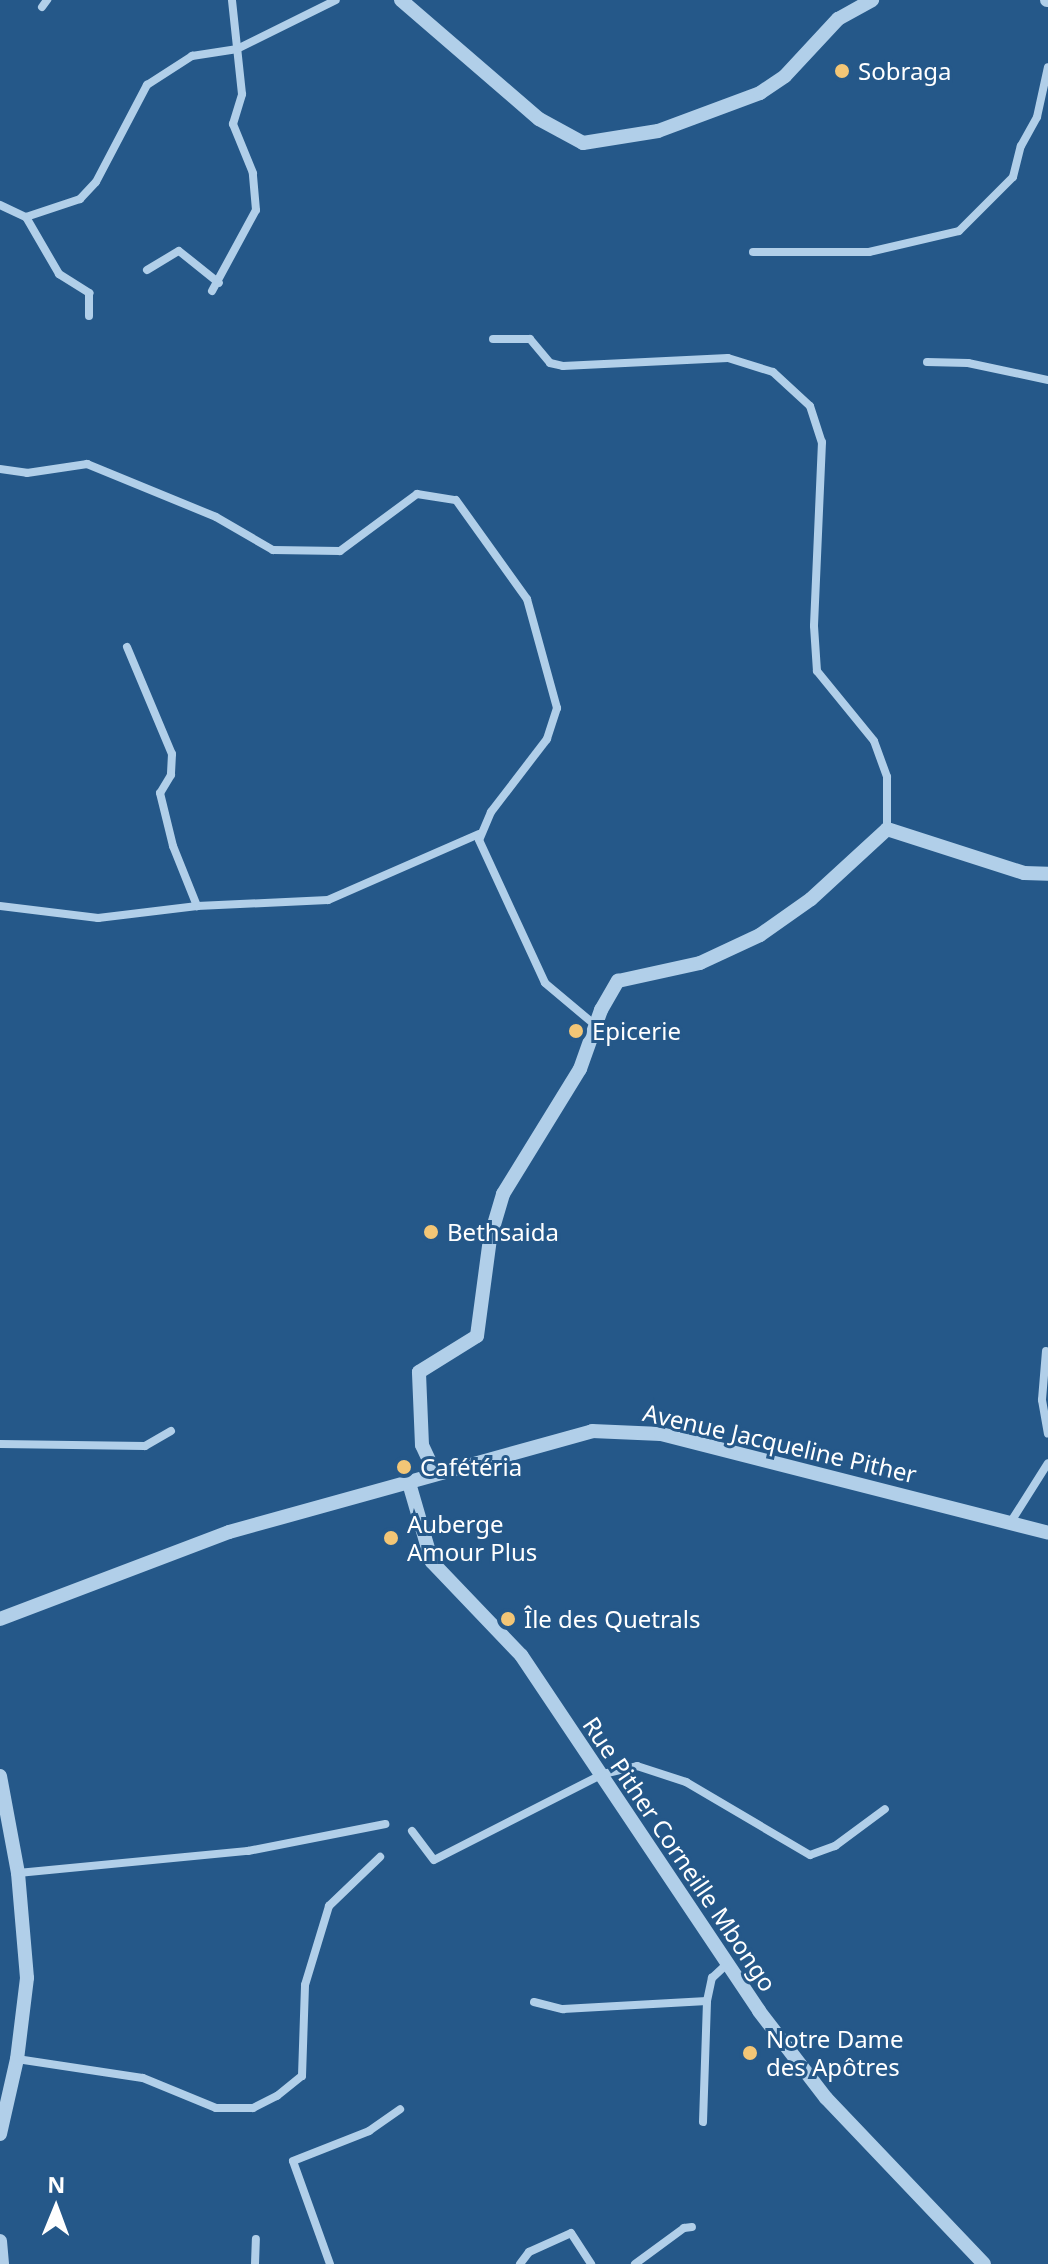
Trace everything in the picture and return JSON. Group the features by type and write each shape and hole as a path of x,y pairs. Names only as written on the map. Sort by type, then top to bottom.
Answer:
{"street":[{"path":"212,291 256,210 253,173 233,124 242,94 232,0"},
{"path":"26,217 80,199 96,182 147,85 192,56 237,49 336,0"},
{"path":"401,0 539,119 583,143 658,131 760,93 785,76 838,19 872,0"},
{"path":"753,252 869,252 959,231 1013,177 1021,146 1037,117 1048,67"},
{"path":"0,205 26,217 59,274 89,293 89,316"},
{"path":"147,270 179,251 219,283"},
{"path":"435,1473 422,1445 419,1372 477,1336 500,1202 580,1069 595,1025 618,981 700,963 760,935 811,899 887,829 887,777 874,741 817,671 814,626 822,442 810,406 773,372 728,358 563,366 550,363 530,339 493,339"},
{"path":"927,362 968,363 1048,380"},
{"path":"0,469 27,473 87,464 216,517 273,550 340,551 417,494 431,492 456,500 527,599 557,708 547,739 479,834 328,900 197,906 98,918 0,906"},
{"path":"127,647 172,754 171,775 160,793 173,846 197,906"},
{"path":"887,829 1024,873 1048,874"},
{"path":"479,834 545,983 595,1025"},
{"path":"1046,1351 1042,1400 1048,1433"},
{"name":"Avenue Jacqueline Pither","path":"0,1619 229,1532 576,1433 643,1430 1012,1520 1048,1533"},
{"path":"0,1444 145,1446 171,1431"},
{"path":"1012,1520 1048,1463"},
{"name":"Rue Pither Corneille Mbongo","path":"409,1483 432,1562 521,1655 603,1774 726,1965 826,2098 984,2264"},
{"path":"412,1831 434,1860 618,1768 652,1768 686,1782 810,1855 835,1846 885,1809"},
{"path":"0,1776 18,1873 27,1978 17,2059 0,2134"},
{"path":"18,1873 248,1851 385,1824"},
{"path":"17,2059 143,2078 216,2108 253,2108 277,2096 302,2076 305,1985 329,1906 380,1857"},
{"path":"703,2122 707,2001 712,1978 726,1965"},
{"path":"534,2002 563,2009 707,2001"},
{"path":"330,2264 293,2161 369,2131 400,2109"},
{"path":"635,2264 684,2228 692,2227"},
{"path":"520,2264 529,2252 571,2233 591,2264"},
{"path":"255,2264 256,2239"},
{"path":"0,2241 2,2264"}],"place":[{"name":"Sobraga","path":"842,71"},
{"name":"Epicerie","path":"576,1031"},
{"name":"Bethsaida","path":"431,1232"},
{"name":"Cafétéria","path":"404,1467"},
{"name":"Auberge Amour Plus","path":"391,1538"},
{"name":"Île des Quetrals","path":"508,1619"},
{"name":"Notre Dame des Apôtres","path":"750,2053"}]}
